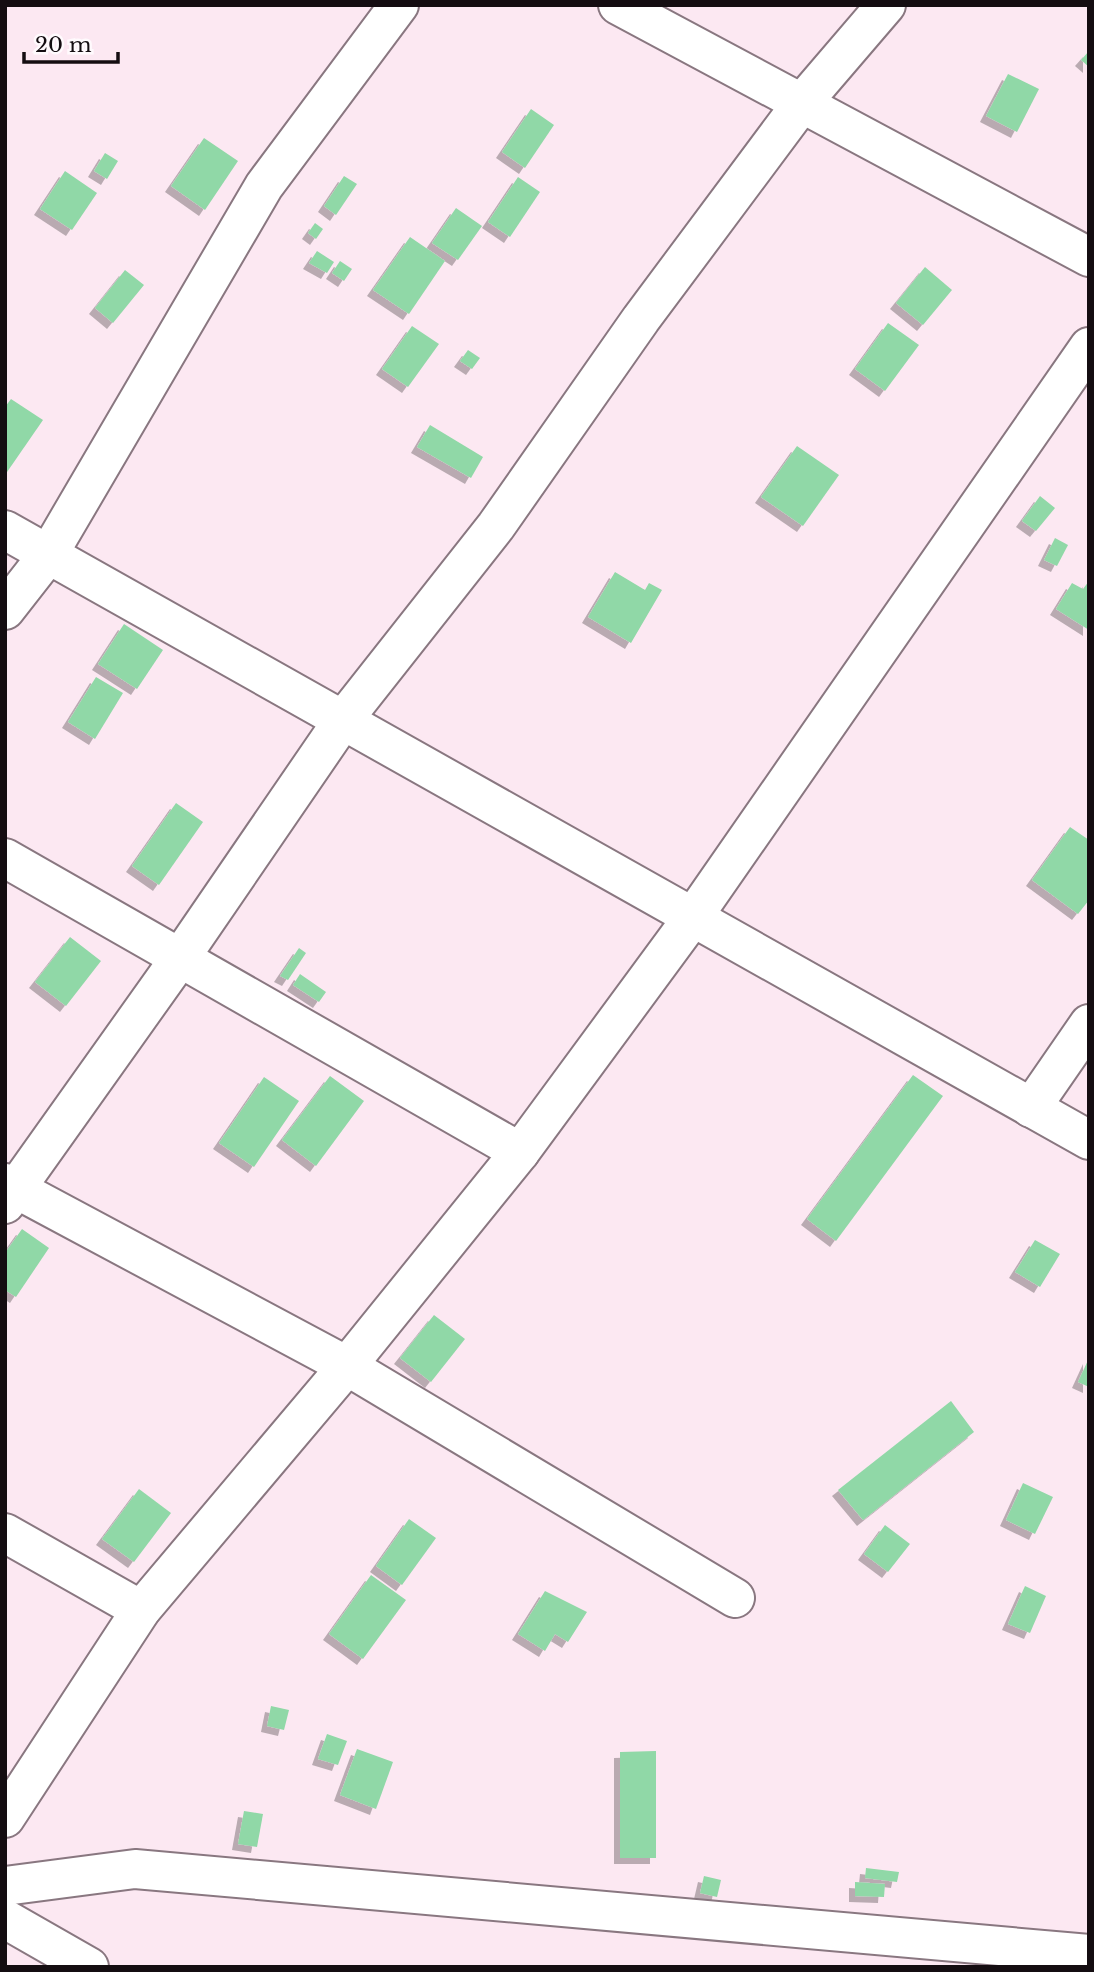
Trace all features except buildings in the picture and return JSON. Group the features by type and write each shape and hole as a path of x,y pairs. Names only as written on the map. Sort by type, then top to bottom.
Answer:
{"street":[{"path":"5,610 48,555 264,186 398,5"},
{"path":"618,5 1089,257"},
{"path":"735,1598 347,1366 9,1192 180,958 343,720 496,526 641,319 802,103 886,5"},
{"path":"5,1818 141,1610 347,1366 520,1152 693,917 1089,347"},
{"path":"5,530 1089,1140"},
{"path":"5,858 520,1152"},
{"path":"1031,1108 1089,1024"},
{"path":"5,1533 141,1610"},
{"path":"5,1886 135,1870 1089,1954"},
{"path":"5,1919 89,1967"}]}
